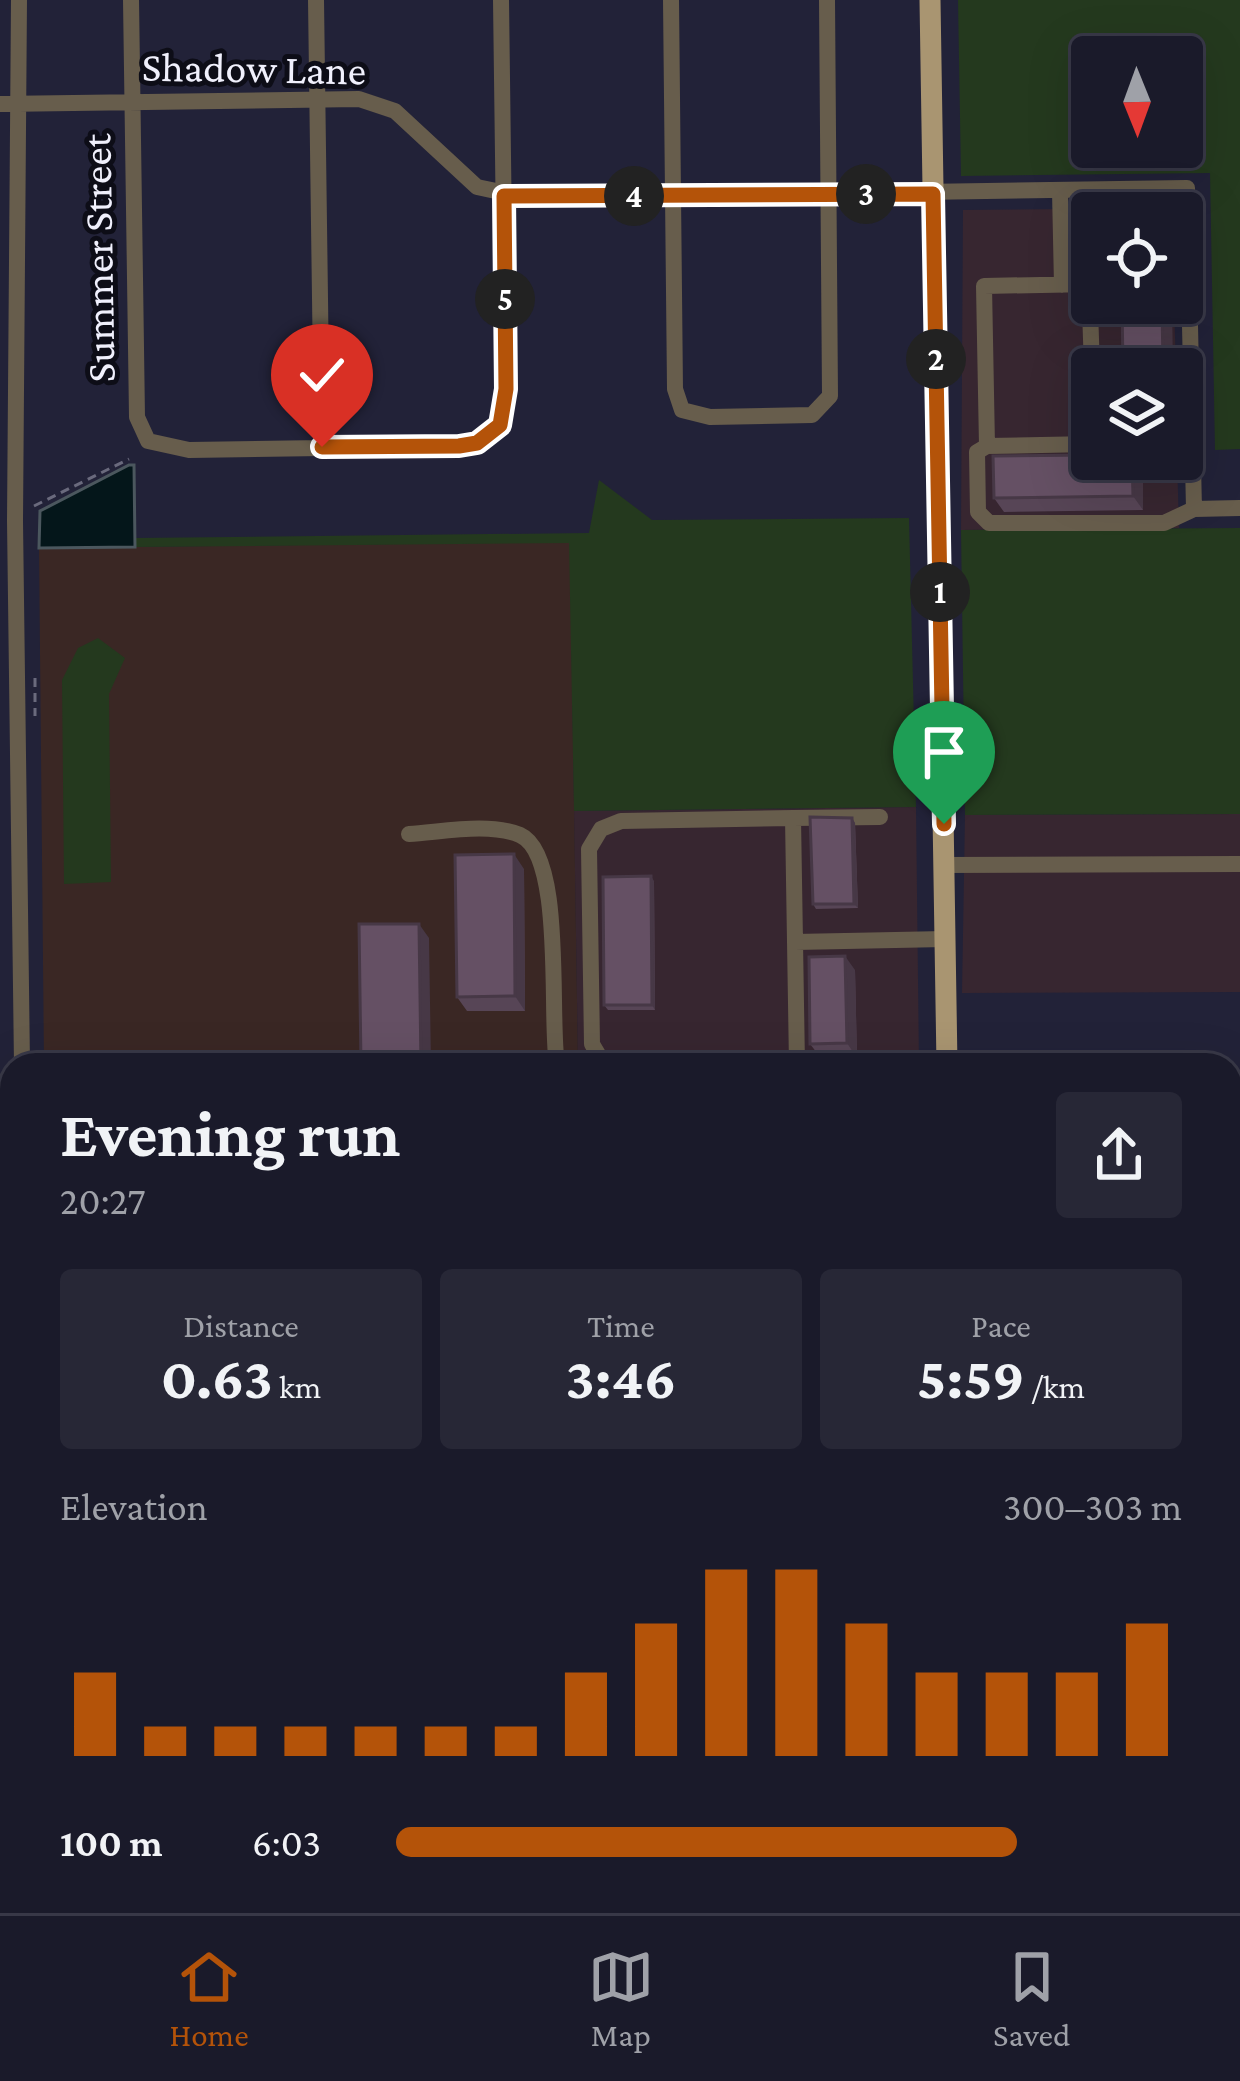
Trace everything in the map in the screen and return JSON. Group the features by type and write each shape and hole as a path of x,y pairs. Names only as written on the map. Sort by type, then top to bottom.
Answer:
{"main road":[{"path":"931,0 947,1053"}],"street":[{"path":"19,0 16,521 22,1053"},
{"name":"Summer Street","path":"131,0 136,397 148,441 189,450 322,447"},
{"path":"316,0 322,447 459,446 492,436 500,425 506,389 501,0"},
{"path":"671,0 678,401 690,415 749,417 812,415 830,396 827,0"},
{"name":"Shadow Lane","path":"0,104 358,99 395,111 477,187 504,196"},
{"path":"504,196 1186,188 1186,192"},
{"path":"1060,190 1062,285"},
{"path":"987,446 984,286 1071,285"},
{"path":"1187,324 1194,508"},
{"path":"1071,444 987,446 977,452 978,512 989,523 1164,523 1194,508 1240,508"},
{"path":"597,1053 592,1044 589,848 602,830 621,820 880,817"},
{"path":"793,818 797,1053"},
{"path":"409,834 501,830 523,836 538,851 549,882 556,1053"},
{"path":"944,865 1240,864"},
{"path":"795,941 945,939"},
{"path":"0,944 22,944"}],"path":[{"path":"31,508 129,459"}],"shaded area":[{"path":"1071,209 1071,324 1175,324 1175,348 1071,348 1071,480 1178,480 1179,528 961,530 963,210"},
{"path":"134,465 135,547 39,548 40,511"},
{"path":"570,542 578,1053 44,1053 39,548"},
{"path":"916,807 919,1053 578,1053 574,811"},
{"path":"1240,814 1240,992 962,993 965,815"}],"green space":[{"path":"958,0 1240,0 1240,449 1215,450 1210,173 961,176"},
{"path":"599,480 652,520 909,518 916,807 574,811 569,543 135,547 135,538 589,533"},
{"path":"1240,528 1240,814 965,815 961,530"},
{"path":"98,638 125,658 109,694 111,882 64,884 62,680 78,648"}],"building":[{"path":"1122,324 1162,324 1163,348 1123,348"},
{"path":"1071,455 1071,480 1133,480 1133,496 994,498 993,456"},
{"path":"810,817 852,818 854,904 813,904"},
{"path":"514,854 515,996 457,997 455,855"},
{"path":"651,876 652,1005 604,1005 603,877"},
{"path":"359,924 419,924 421,1053 361,1053"},
{"path":"845,956 847,1043 810,1044 809,957"}],"route":[{"path":"322,447 459,446 492,436 500,425 506,389 504,196 933,194 944,824"}]}
